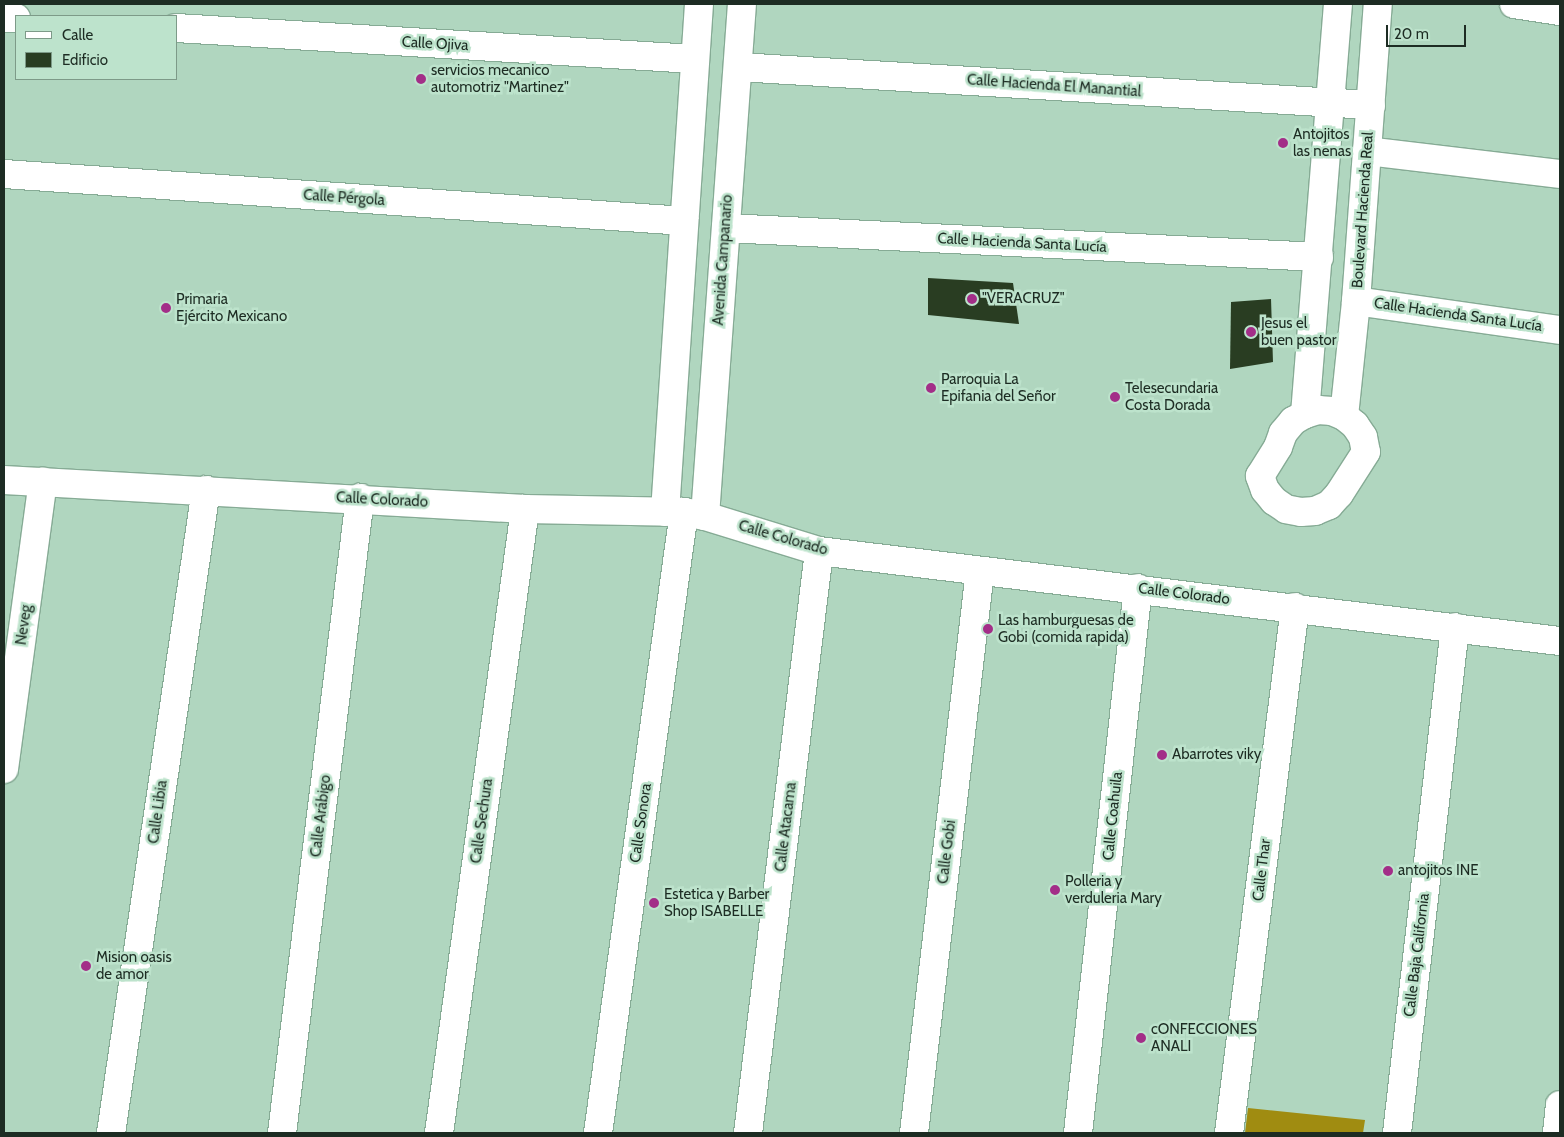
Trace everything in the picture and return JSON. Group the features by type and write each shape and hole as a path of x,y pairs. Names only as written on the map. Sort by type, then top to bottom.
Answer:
{"street":[{"path":"685,513 684,221 699,4"},
{"name":"Avenida Campanario","path":"685,513 726,228 742,4"},
{"path":"1305,414 1338,4"},
{"name":"Boulevard Hacienda Real","path":"1344,416 1356,300 1378,4"},
{"path":"1514,4 1560,11"},
{"name":"Calle Ojiva","path":"178,28 694,59"},
{"name":"Calle Hacienda El Manantial","path":"738,67 1371,105"},
{"path":"1368,151 1560,174"},
{"name":"Calle Pérgola","path":"4,174 684,221"},
{"name":"Calle Hacienda Santa Lucía","path":"726,228 1319,257"},
{"name":"Calle Hacienda Santa Lucía","path":"1356,300 1560,330"},
{"path":"1332,411 1344,416 1355,425 1363,437 1366,452 1339,494 1329,504 1315,511 1301,512 1286,509 1274,502 1265,490 1260,476 1278,447 1284,433 1293,422 1305,414 1332,411"},
{"name":"Calle Colorado","path":"4,480 360,498 525,509 685,513 820,551 1295,607 1560,641"},
{"name":"Neveg","path":"4,769 44,482"},
{"name":"Calle Libia","path":"111,1133 206,490"},
{"name":"Calle Arábigo","path":"282,1133 360,498"},
{"name":"Calle Sechura","path":"439,1133 525,509"},
{"name":"Calle Sonora","path":"598,1133 685,513"},
{"name":"Calle Atacama","path":"748,1133 820,551"},
{"name":"Calle Gobi","path":"914,1133 980,571"},
{"name":"Calle Coahuila","path":"1078,1133 1138,588"},
{"name":"Calle Thar","path":"1229,1133 1295,607"},
{"name":"Calle Baja California","path":"1397,1133 1455,627"},
{"path":"1557,1133 1560,1106"}],"shaded area":[{"path":"1248,1108 1365,1120 1363,1133 1245,1133"}],"building":[{"name":"\"VERACRUZ\"","path":"928,278 1013,283 1019,324 928,315"},
{"name":"Jesus el buen pastor","path":"1271,299 1273,362 1230,369 1231,302"}],"place":[{"name":"servicios mecanico automotriz \"Martinez\"","path":"421,79"},
{"name":"Antojitos las nenas","path":"1283,143"},
{"name":"\"VERACRUZ\"","path":"972,299"},
{"name":"Primaria Ejército Mexicano","path":"166,308"},
{"name":"Jesus el buen pastor","path":"1251,332"},
{"name":"Parroquia La Epifania del Señor","path":"931,388"},
{"name":"Telesecundaria Costa Dorada","path":"1115,397"},
{"name":"Las hamburguesas de Gobi (comida rapida)","path":"988,629"},
{"name":"Abarrotes viky","path":"1162,755"},
{"name":"antojitos INE","path":"1388,871"},
{"name":"Polleria y verduleria Mary","path":"1055,890"},
{"name":"Estetica y Barber Shop ISABELLE","path":"654,903"},
{"name":"Mision oasis de amor","path":"86,966"},
{"name":"cONFECCIONES ANALI","path":"1141,1038"}]}
